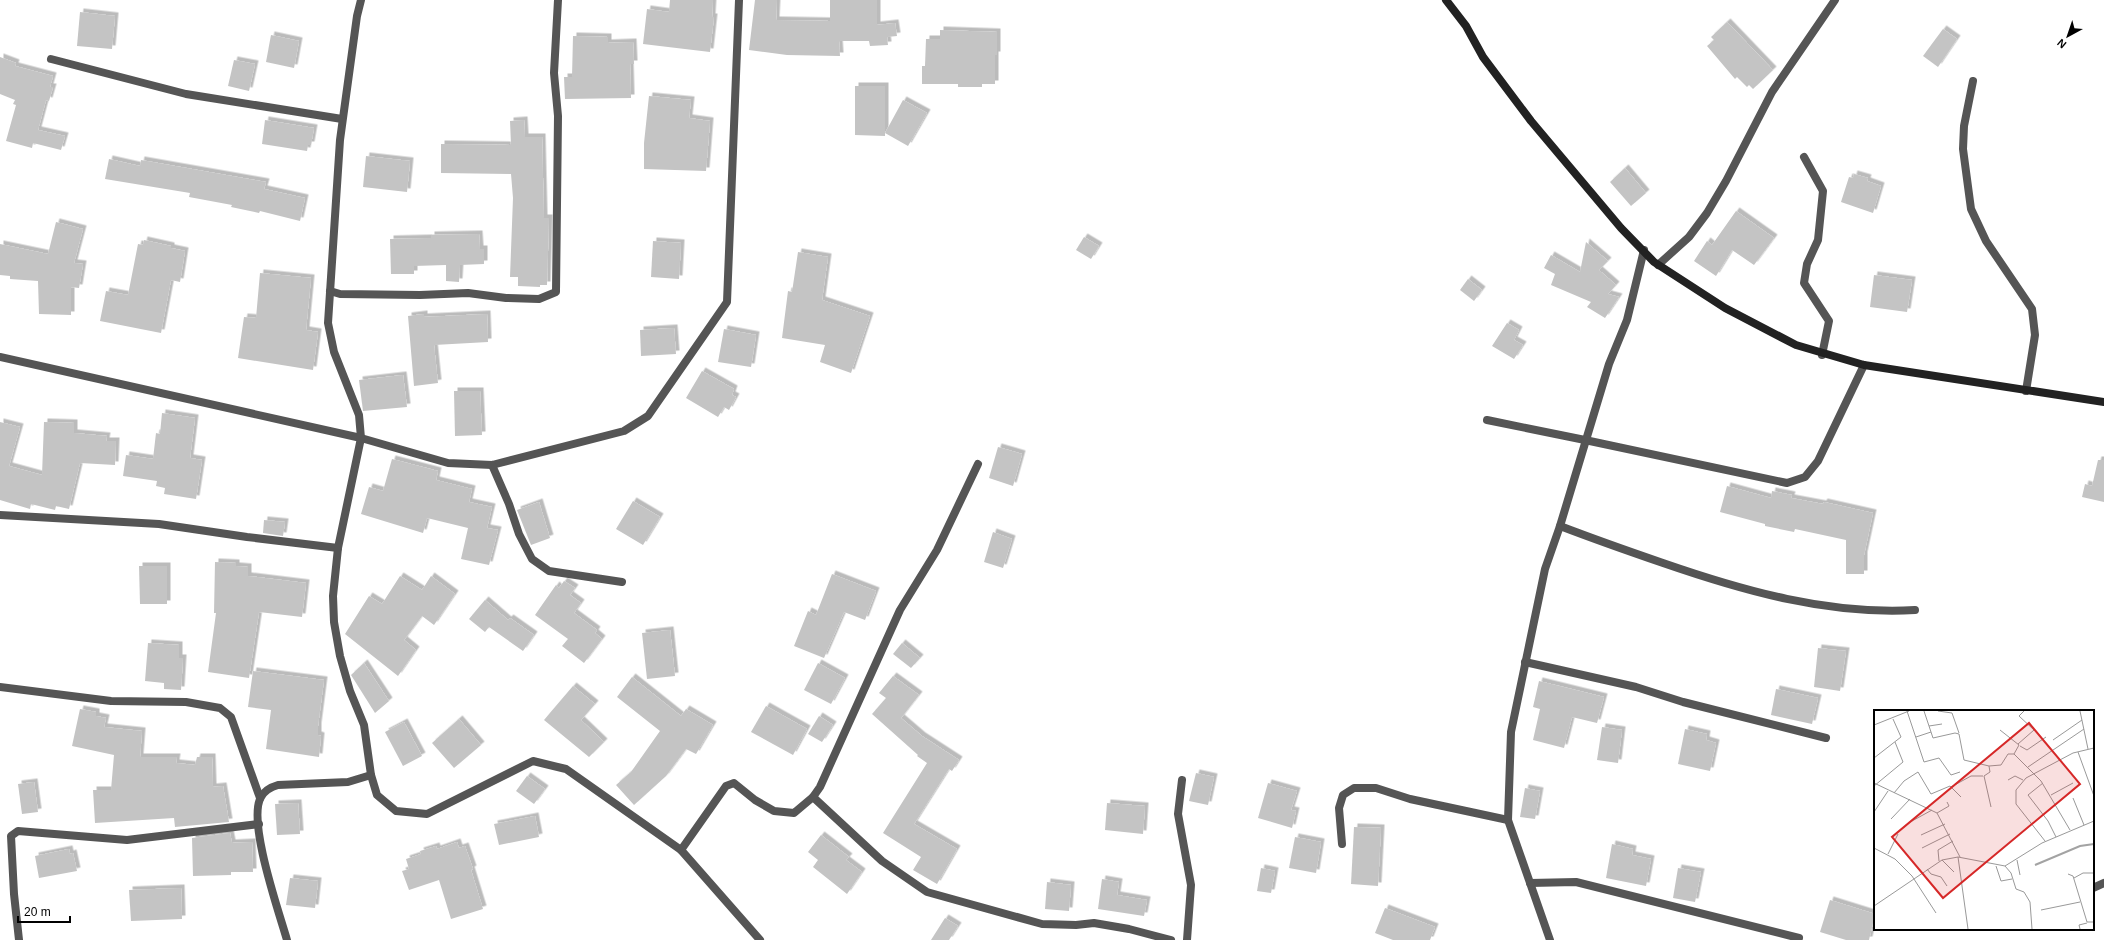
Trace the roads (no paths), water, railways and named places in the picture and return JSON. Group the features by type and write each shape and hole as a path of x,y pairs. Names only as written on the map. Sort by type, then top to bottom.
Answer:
{"street":[{"path":"361,0 357,16 342,119 328,323 334,352 359,415 361,438 338,548 333,596 334,622 340,656 350,691 364,725 371,775 377,795 396,811 427,814 533,761 551,764 566,769 681,850 760,940"},
{"path":"330,291 340,294 420,295 468,293 506,298 539,299 556,292 558,116 554,73 558,0"},
{"path":"0,357 361,438 448,463 492,465 624,432 648,416 727,302 738,0"},
{"path":"1446,0 1466,26 1483,57 1531,121 1622,228 1658,265 1725,308 1796,345 1822,355 1864,365 2104,402"},
{"path":"1658,265 1689,237 1707,213 1726,181 1772,92 1835,0"},
{"path":"51,59 186,94 342,119"},
{"path":"1973,81 1971,99 1964,126 1963,149 1970,209 1986,241 2032,309 2035,335 2026,391"},
{"path":"1804,157 1822,191 1818,240 1807,264 1804,283 1829,320 1822,355"},
{"path":"1550,940 1508,820 1511,732 1545,569 1560,526 1609,364 1627,320 1644,250"},
{"path":"1487,420 1788,483 1804,477 1818,461 1864,365"},
{"path":"681,850 726,786 734,783 755,800 774,811 794,813 813,797 820,787 881,656 900,610 937,550 978,464"},
{"path":"492,465 509,504 519,534 532,559 549,571 622,582"},
{"path":"0,515 159,524 338,548"},
{"path":"1560,526 1596,540 1731,586 1788,600 1848,609 1889,611 1915,610"},
{"path":"1525,662 1636,687 1683,702 1826,738"},
{"path":"0,687 111,701 186,702 220,708 231,717 260,798 259,840 287,940"},
{"path":"260,798 269,788 278,785 348,782 371,775"},
{"path":"1182,780 1178,814 1191,885 1187,940"},
{"path":"1342,844 1339,808 1343,795 1354,788 1376,788 1410,799 1508,820"},
{"path":"813,797 882,861 927,892 1042,924 1076,925 1094,923 1129,929 1171,940"},
{"path":"19,940 14,894 11,836 18,831 127,840 259,824"},
{"path":"1530,883 1576,882 1799,938"},
{"path":"2094,888 2104,883"}]}
